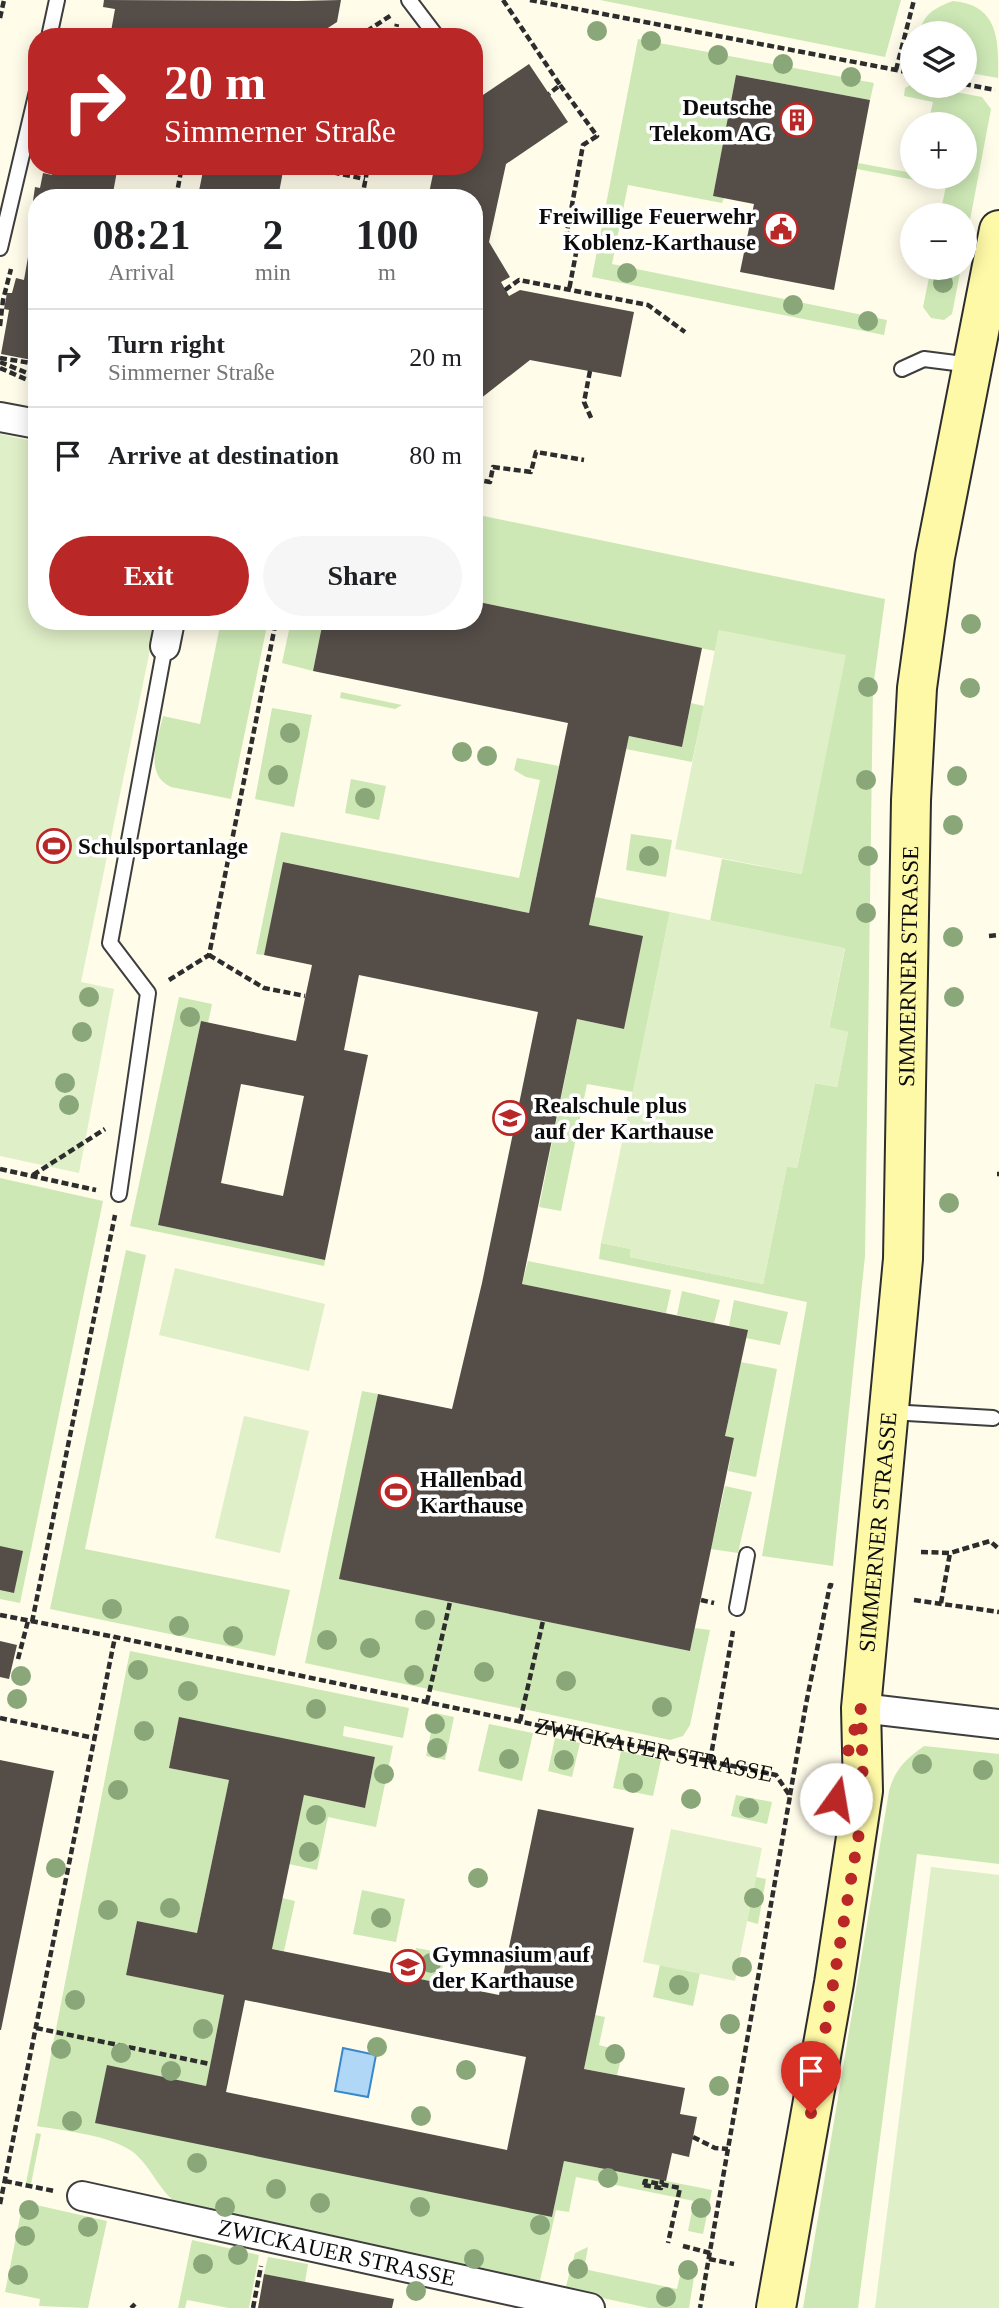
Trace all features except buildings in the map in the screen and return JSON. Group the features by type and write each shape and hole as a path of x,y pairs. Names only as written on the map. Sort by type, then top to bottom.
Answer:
{"street":[{"name":"SIMMERNER STRASSE","path":"776,2308 860,1827 863,1791 861,1708 903,1259 911,800 917,688 935,557 999,229"},
{"path":"0,417 28,422"},
{"name":"SIMMERNER STRASSE","path":"757,2308 811,2015 827,1906 839,1782 861,1708"},
{"path":"861,1708 999,1724"},
{"name":"ZWICKAUER STRASSE","path":"82,2196 590,2308"}],"lane":[{"path":"51,28 57,0"},
{"path":"404,5 428,28"},
{"path":"0,248 28,129"},
{"path":"902,369 924,359 972,366"},
{"path":"119,1194 148,993 110,943 167,634"},
{"path":"889,1412 993,1418"},
{"path":"737,1608 747,1555"}],"path":[{"path":"0,18 4,0"},
{"path":"503,0 597,136 583,145 567,232 577,248 569,290"},
{"path":"530,0 900,72"},
{"path":"896,71 914,0"},
{"path":"371,28 404,5"},
{"path":"396,28 397,24"},
{"path":"549,93 560,85"},
{"path":"977,86 996,90"},
{"path":"346,175 365,179"},
{"path":"363,189 366,175"},
{"path":"505,290 519,280 648,305 685,332"},
{"path":"0,360 28,363"},
{"path":"0,360 28,373"},
{"path":"0,368 28,380"},
{"path":"590,371 584,402 592,420"},
{"path":"483,481 490,482 493,467 531,472 536,452 584,460"},
{"path":"148,993 209,954 274,630"},
{"path":"989,936 999,935"},
{"path":"209,954 264,988 305,996"},
{"path":"32,1176 131,1112"},
{"path":"0,1169 119,1194 30,1621 18,1659"},
{"path":"921,1552 950,1553 990,1541 999,1549"},
{"path":"941,1604 950,1553"},
{"path":"790,1796 830,1585 836,1586"},
{"path":"914,1600 999,1612"},
{"path":"427,1702 450,1602"},
{"path":"710,1761 737,1608"},
{"name":"ZWICKAUER STRASSE","path":"0,1615 776,1775 790,1796 700,2308"},
{"path":"520,1721 543,1621"},
{"path":"0,2204 115,1637"},
{"path":"0,1718 94,1738"},
{"path":"36,2028 210,2064"},
{"path":"693,2137 715,2148 728,2150"},
{"path":"5,2181 82,2196"},
{"path":"664,2182 680,2188 668,2243"},
{"path":"253,2308 267,2238"},
{"path":"683,2246 734,2264"}],"green space":[{"path":"600,0 901,0 885,57"},
{"path":"953,1 968,4 987,17 996,38 998,78 977,74 977,21 924,21 940,6"},
{"path":"638,39 874,83 870,100 736,75 713,196 724,198 722,203 628,185 612,264 887,320 884,335 592,277"},
{"path":"977,96 982,97 991,109 977,183 977,112 931,112 933,102 914,98"},
{"path":"858,163 900,171 900,177 857,169"},
{"path":"945,189 976,189 973,203 942,203"},
{"path":"929,280 959,280 952,314 944,320 931,318 923,307"},
{"name":"Schulsportanlage","path":"0,434 28,440 28,630 154,630 81,982 114,989 79,1173 0,1156"},
{"path":"483,516 885,599 873,688 865,1256 833,1566 762,1556 807,1302 599,1259 601,1243 631,1249 630,1257 763,1284 787,1166 797,1168 815,1083 837,1087 848,1032 829,1028 845,949 710,921 722,859 802,874 719,630 715,651 483,603"},
{"path":"219,630 266,630 231,799 171,787 157,774 156,745 163,716 200,724"},
{"path":"289,630 321,630 313,671 282,663"},
{"path":"719,630 846,655 802,874 675,849"},
{"path":"341,692 402,705 395,709 340,698"},
{"path":"691,703 704,706 692,762 626,749 629,736 682,747"},
{"path":"272,708 312,715 294,807 255,799"},
{"path":"517,758 559,766 529,913 284,862 264,955 256,954 281,832 519,878 540,780 526,777 514,770"},
{"path":"351,779 386,786 379,820 345,813"},
{"path":"631,834 672,840 666,877 626,870"},
{"path":"595,897 670,912 633,1092 587,1084 561,1211 539,1207 577,1019 624,1029 589,925"},
{"path":"670,912 845,948 829,1027 848,1032 837,1087 815,1083 797,1168 787,1167 763,1284 630,1257 631,1249 601,1243"},
{"path":"179,997 212,1004 208,1023 201,1021 158,1225 325,1260 324,1266 130,1226"},
{"path":"0,1178 103,1201 20,1603 0,1599"},
{"path":"126,1250 146,1255 85,1549 290,1590 275,1656 50,1609"},
{"path":"528,1261 671,1290 666,1313 522,1284"},
{"path":"175,1268 325,1304 309,1371 159,1335"},
{"path":"682,1291 720,1300 714,1323 677,1315"},
{"path":"734,1300 788,1312 780,1345 746,1338 747,1330 729,1326"},
{"path":"741,1362 777,1369 756,1477 728,1471 734,1439 725,1436"},
{"path":"362,1391 378,1394 340,1579 690,1651 695,1628 710,1630 690,1725 683,1736 670,1740 305,1663"},
{"path":"244,1416 309,1431 280,1553 215,1538"},
{"path":"725,1486 752,1492 738,1553 711,1549"},
{"path":"130,1651 409,1708 403,1738 344,1726 343,1736 393,1746 376,1827 328,1817 317,1870 289,1864 304,1795 365,1808 375,1757 179,1718 169,1768 229,1780 197,1933 137,1921 126,1975 224,1995 206,2086 107,2066 552,2217 564,2161 712,2190 703,2234 688,2231 694,2201 576,2177 569,2212 556,2210 539,2285 181,2205 168,2195 140,2158 123,2146 87,2134 37,2126"},
{"path":"435,1713 454,1717 445,1760 426,1756"},
{"path":"489,1724 533,1733 522,1781 478,1771"},
{"path":"555,1738 580,1743 572,1777 548,1771"},
{"path":"924,1746 999,1754 999,1864 917,1854 858,2308 803,2308 889,1791 902,1765"},
{"path":"621,1751 661,1760 653,1796 613,1788"},
{"path":"736,1795 772,1802 767,1824 731,1816"},
{"path":"671,1829 762,1848 735,1981 643,1962"},
{"path":"931,1867 999,1875 999,2308 875,2308"},
{"path":"756,1877 766,1879 758,1924 747,1921"},
{"path":"362,1890 405,1899 396,1942 353,1934"},
{"path":"282,1898 295,1901 284,1951 272,1949"},
{"path":"416,1948 445,1953 440,1983 411,1977"},
{"path":"660,1965 700,1973 693,2006 653,1997"},
{"path":"595,2015 605,2017 599,2045 623,2051 617,2075 584,2069"},
{"path":"36,2133 41,2134 31,2184 26,2183"},
{"path":"23,2202 107,2221 88,2308 39,2306 40,2299 5,2292"},
{"path":"192,2240 259,2255 249,2308 229,2308 187,2300 185,2308 178,2308"},
{"path":"588,2247 584,2269 677,2289 683,2262 696,2265 689,2308 649,2308 565,2290 575,2253"},
{"path":"268,2257 308,2264 305,2282 264,2274"}],"water":[{"path":"343,2048 376,2055 368,2097 335,2091"}],"place":[{"name":"Deutsche Telekom AG","path":"797,120"},
{"name":"Freiwillige Feuerwehr Koblenz-Karthause","path":"781,229"},
{"name":"Schulsportanlage","path":"54,846"},
{"name":"Realschule plus auf der Karthause","path":"510,1118"},
{"name":"Hallenbad Karthause","path":"396,1492"},
{"name":"Gymnasium auf der Karthause","path":"408,1967"}],"route":[{"path":"811,2113 860,1827 863,1791 861,1708 836,1799"}]}
